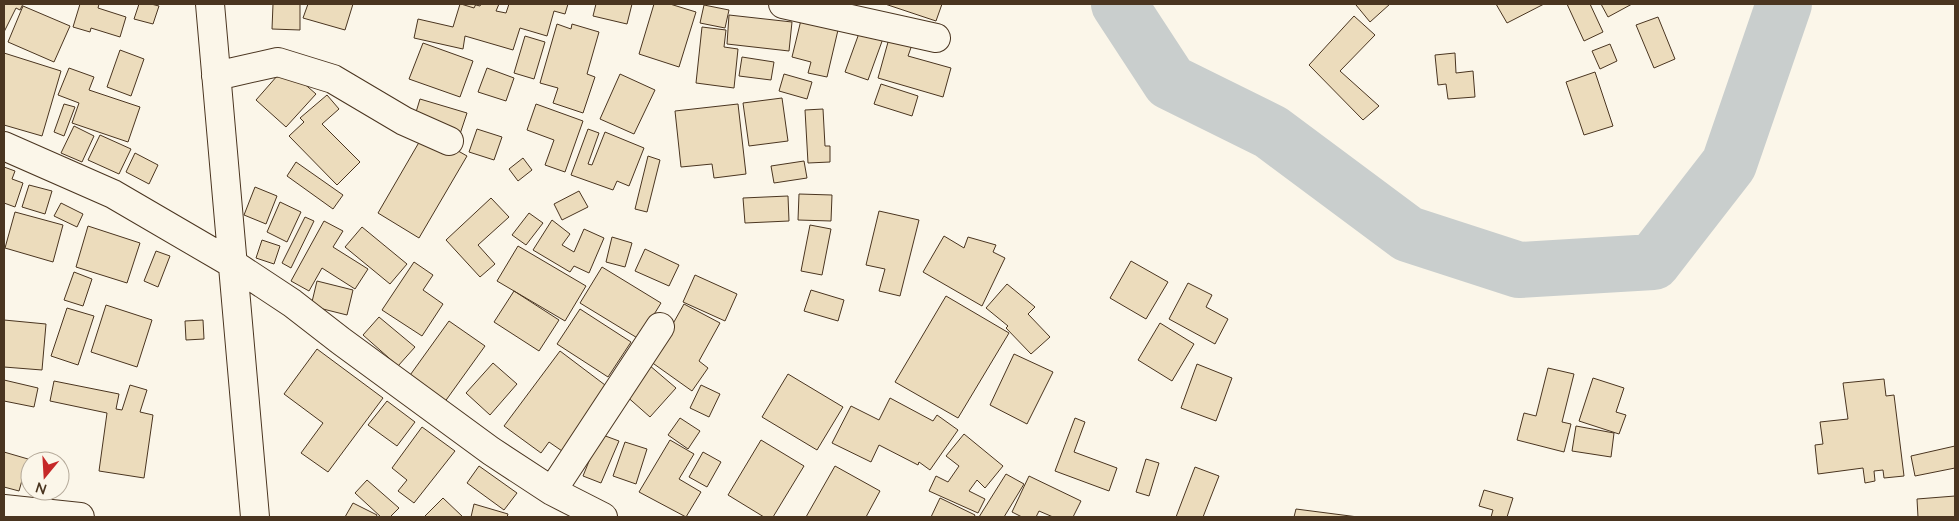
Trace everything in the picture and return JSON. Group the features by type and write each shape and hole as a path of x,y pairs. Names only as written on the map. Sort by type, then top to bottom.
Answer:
{"street":[{"path":"210,4 254,517"},
{"path":"784,4 936,38"},
{"path":"216,76 278,62 333,79 404,121 449,141"},
{"path":"4,146 113,194 233,264 292,303 491,451 552,491 603,517"},
{"path":"552,491 660,327"},
{"path":"4,509 80,517"}],"building":[{"path":"4,4 23,4 20,10 16,8 4,32"},
{"path":"80,4 99,4 98,8 126,17 120,37 91,28 90,32 73,27"},
{"path":"139,4 159,6 153,24 134,19"},
{"path":"273,4 300,4 300,30 272,29"},
{"path":"308,4 353,4 345,30 303,18"},
{"path":"460,4 480,6 481,4 499,4 496,11 506,13 509,4 568,4 565,14 554,11 547,36 520,28 513,50 465,36 463,49 414,38 418,19 453,27"},
{"path":"461,4 476,4 474,8"},
{"path":"596,4 632,4 627,24 593,16"},
{"path":"654,4 670,4 696,12 679,67 639,54"},
{"path":"885,4 942,4 936,21"},
{"path":"1390,4 1370,22 1356,5"},
{"path":"1496,4 1544,4 1507,23"},
{"path":"1567,4 1590,4 1603,32 1584,41"},
{"path":"1601,4 1632,4 1608,17"},
{"path":"704,5 729,10 725,28 700,23"},
{"path":"23,6 70,26 54,62 8,42"},
{"path":"729,15 792,22 789,51 727,44"},
{"path":"1354,16 1375,35 1340,71 1379,106 1363,120 1309,65"},
{"path":"1658,17 1675,59 1654,68 1636,25"},
{"path":"801,20 838,30 827,77 808,73 811,62 792,57"},
{"path":"557,24 571,29 572,24 599,32 587,74 595,77 583,113 553,103 558,88 540,83"},
{"path":"862,25 885,33 868,80 845,72"},
{"path":"702,27 726,30 724,47 738,49 734,88 696,83"},
{"path":"890,35 913,42 908,56 951,68 943,97 878,78"},
{"path":"525,36 545,42 534,79 514,73"},
{"path":"423,43 473,61 460,97 409,79"},
{"path":"1610,44 1617,61 1600,69 1592,51"},
{"path":"120,50 144,59 131,96 107,87"},
{"path":"4,53 61,71 42,136 4,125"},
{"path":"1455,53 1456,73 1473,71 1475,97 1448,99 1446,84 1438,85 1435,55"},
{"path":"742,57 774,62 771,80 739,76"},
{"path":"285,67 316,94 286,127 256,100"},
{"path":"69,68 94,77 89,90 140,107 128,142 72,123 79,103 58,95"},
{"path":"487,68 514,78 506,101 478,92"},
{"path":"1595,72 1613,126 1584,135 1566,82"},
{"path":"620,74 655,90 634,134 600,119"},
{"path":"784,74 812,82 807,99 779,91"},
{"path":"881,84 918,96 912,116 874,104"},
{"path":"327,95 339,109 322,124 360,162 337,185 289,136 304,122 300,118"},
{"path":"782,98 788,141 749,146 743,103"},
{"path":"420,99 467,113 459,137 413,122"},
{"path":"64,104 75,107 64,136 54,132"},
{"path":"536,104 583,121 565,172 545,165 554,140 527,130"},
{"path":"738,104 746,174 714,178 712,164 681,167 675,111"},
{"path":"823,109 825,146 830,146 830,162 808,163 805,110"},
{"path":"74,126 94,136 82,162 61,153"},
{"path":"477,129 502,137 494,160 469,152"},
{"path":"588,129 599,133 588,164 592,165 605,132 644,148 629,186 617,181 613,190 571,175"},
{"path":"425,132 467,156 419,238 378,213"},
{"path":"100,135 131,149 119,174 88,160"},
{"path":"135,153 158,165 149,184 126,172"},
{"path":"648,156 660,160 647,212 635,209"},
{"path":"523,158 532,170 518,181 509,169"},
{"path":"804,161 807,178 774,183 771,166"},
{"path":"296,162 343,195 333,209 287,176"},
{"path":"4,167 15,171 12,179 23,183 15,207 4,203"},
{"path":"29,185 52,191 45,214 22,207"},
{"path":"255,187 277,196 266,224 244,215"},
{"path":"579,191 588,207 562,220 554,204"},
{"path":"799,194 832,195 831,221 798,220"},
{"path":"788,196 789,221 745,223 743,198"},
{"path":"491,198 509,217 478,245 495,264 480,277 446,240"},
{"path":"280,202 301,212 287,242 267,232"},
{"path":"61,203 83,214 77,227 54,216"},
{"path":"879,211 919,220 900,296 879,291 885,269 866,265"},
{"path":"15,212 63,225 53,262 5,248"},
{"path":"529,213 543,223 526,245 512,235"},
{"path":"305,217 314,221 291,268 282,263"},
{"path":"552,220 570,234 562,245 574,252 584,229 604,238 589,273 574,266 570,272 533,250"},
{"path":"324,221 343,231 333,247 368,269 355,289 322,268 309,291 291,281"},
{"path":"810,225 831,229 822,275 801,271"},
{"path":"88,226 140,243 127,283 76,267"},
{"path":"362,227 407,264 390,284 345,247"},
{"path":"944,236 964,248 968,237 996,245 993,252 1005,258 982,306 923,272"},
{"path":"612,237 632,243 625,267 606,262"},
{"path":"262,240 280,246 274,264 256,258"},
{"path":"518,246 586,286 565,321 497,281"},
{"path":"645,249 679,265 669,286 635,271"},
{"path":"156,251 170,256 158,287 144,281"},
{"path":"1131,261 1168,282 1146,319 1110,298"},
{"path":"414,262 433,275 423,290 443,304 422,336 382,310"},
{"path":"602,267 661,303 639,339 580,303"},
{"path":"74,272 92,279 83,306 64,300"},
{"path":"695,275 737,294 725,321 683,302"},
{"path":"317,281 353,290 347,315 311,306"},
{"path":"1188,283 1212,295 1206,307 1228,319 1215,344 1169,319"},
{"path":"1007,284 1035,307 1028,314 1050,337 1031,354 1006,328 1008,326 986,308"},
{"path":"811,290 844,300 838,321 804,311"},
{"path":"514,291 559,320 539,351 494,322"},
{"path":"946,296 1009,333 958,418 895,382"},
{"path":"684,304 720,323 699,361 708,368 692,391 647,359 665,338"},
{"path":"106,305 152,320 137,367 91,352"},
{"path":"67,308 94,316 78,365 51,356"},
{"path":"580,309 631,342 608,377 557,344"},
{"path":"379,317 415,347 398,366 363,335"},
{"path":"4,320 46,324 42,370 4,367"},
{"path":"203,320 204,339 186,340 185,321"},
{"path":"449,321 485,346 444,403 408,378"},
{"path":"1160,323 1194,344 1172,381 1138,360"},
{"path":"317,349 383,398 328,472 301,453 323,423 284,394"},
{"path":"560,351 609,388 562,451 549,442 541,453 504,426"},
{"path":"1014,354 1053,372 1027,424 990,405"},
{"path":"493,363 517,384 490,415 466,393"},
{"path":"1197,364 1232,378 1216,421 1181,408"},
{"path":"649,365 676,388 650,417 624,394"},
{"path":"1548,368 1574,374 1562,422 1571,424 1564,452 1517,440 1524,413 1536,416"},
{"path":"788,374 843,407 817,450 762,417"},
{"path":"1593,378 1624,388 1616,412 1626,415 1619,434 1579,421"},
{"path":"1884,379 1886,396 1894,395 1904,476 1884,478 1883,470 1874,471 1875,481 1865,483 1863,468 1818,474 1815,445 1823,444 1820,422 1848,419 1843,383"},
{"path":"4,380 38,388 34,407 4,401"},
{"path":"54,381 119,394 116,409 122,410 130,385 147,390 140,412 153,415 144,478 99,471 107,413 50,401"},
{"path":"701,385 720,394 709,417 690,408"},
{"path":"890,398 933,421 937,415 958,430 930,470 919,462 918,465 879,445 871,462 832,443 851,406 879,420"},
{"path":"387,401 415,422 397,446 368,425"},
{"path":"680,418 700,431 688,449 668,435"},
{"path":"1075,418 1085,422 1074,452 1117,468 1109,491 1055,471"},
{"path":"1576,426 1614,433 1611,457 1572,451"},
{"path":"422,427 455,451 414,503 398,491 407,480 392,468"},
{"path":"600,434 619,441 601,483 583,476"},
{"path":"964,434 1003,466 985,488 977,480 969,491 985,499 978,513 929,491 936,476 948,482 959,466 946,456"},
{"path":"670,440 694,454 679,479 701,492 686,517 639,492"},
{"path":"761,440 804,466 773,517 764,517 728,495"},
{"path":"625,442 647,449 636,484 613,476"},
{"path":"1955,446 1955,468 1915,476 1911,456"},
{"path":"4,452 20,457 20,487 19,491 4,487"},
{"path":"703,452 721,462 707,487 689,477"},
{"path":"1146,459 1159,463 1149,496 1136,492"},
{"path":"479,466 517,493 504,510 467,483"},
{"path":"835,466 880,491 866,517 806,517"},
{"path":"1195,467 1219,476 1203,517 1176,517"},
{"path":"1006,474 1024,484 1004,517 979,517"},
{"path":"1029,476 1081,501 1073,517 1053,517 1039,511 1036,517 1022,517 1012,512"},
{"path":"367,480 399,508 390,517 381,517 355,493"},
{"path":"1484,490 1513,498 1507,517 1491,517 1493,510 1479,506"},
{"path":"1955,496 1955,517 1918,517 1917,499"},
{"path":"443,498 463,517 424,517"},
{"path":"940,498 975,515 974,517 931,517"},
{"path":"353,503 377,515 376,517 345,517"},
{"path":"474,504 508,514 507,517 471,517"},
{"path":"1296,509 1358,517 1294,517"}],"waterway":[{"path":"1119,4 1170,82 1271,132 1408,234 1519,270 1653,262 1729,164 1784,4"}]}
